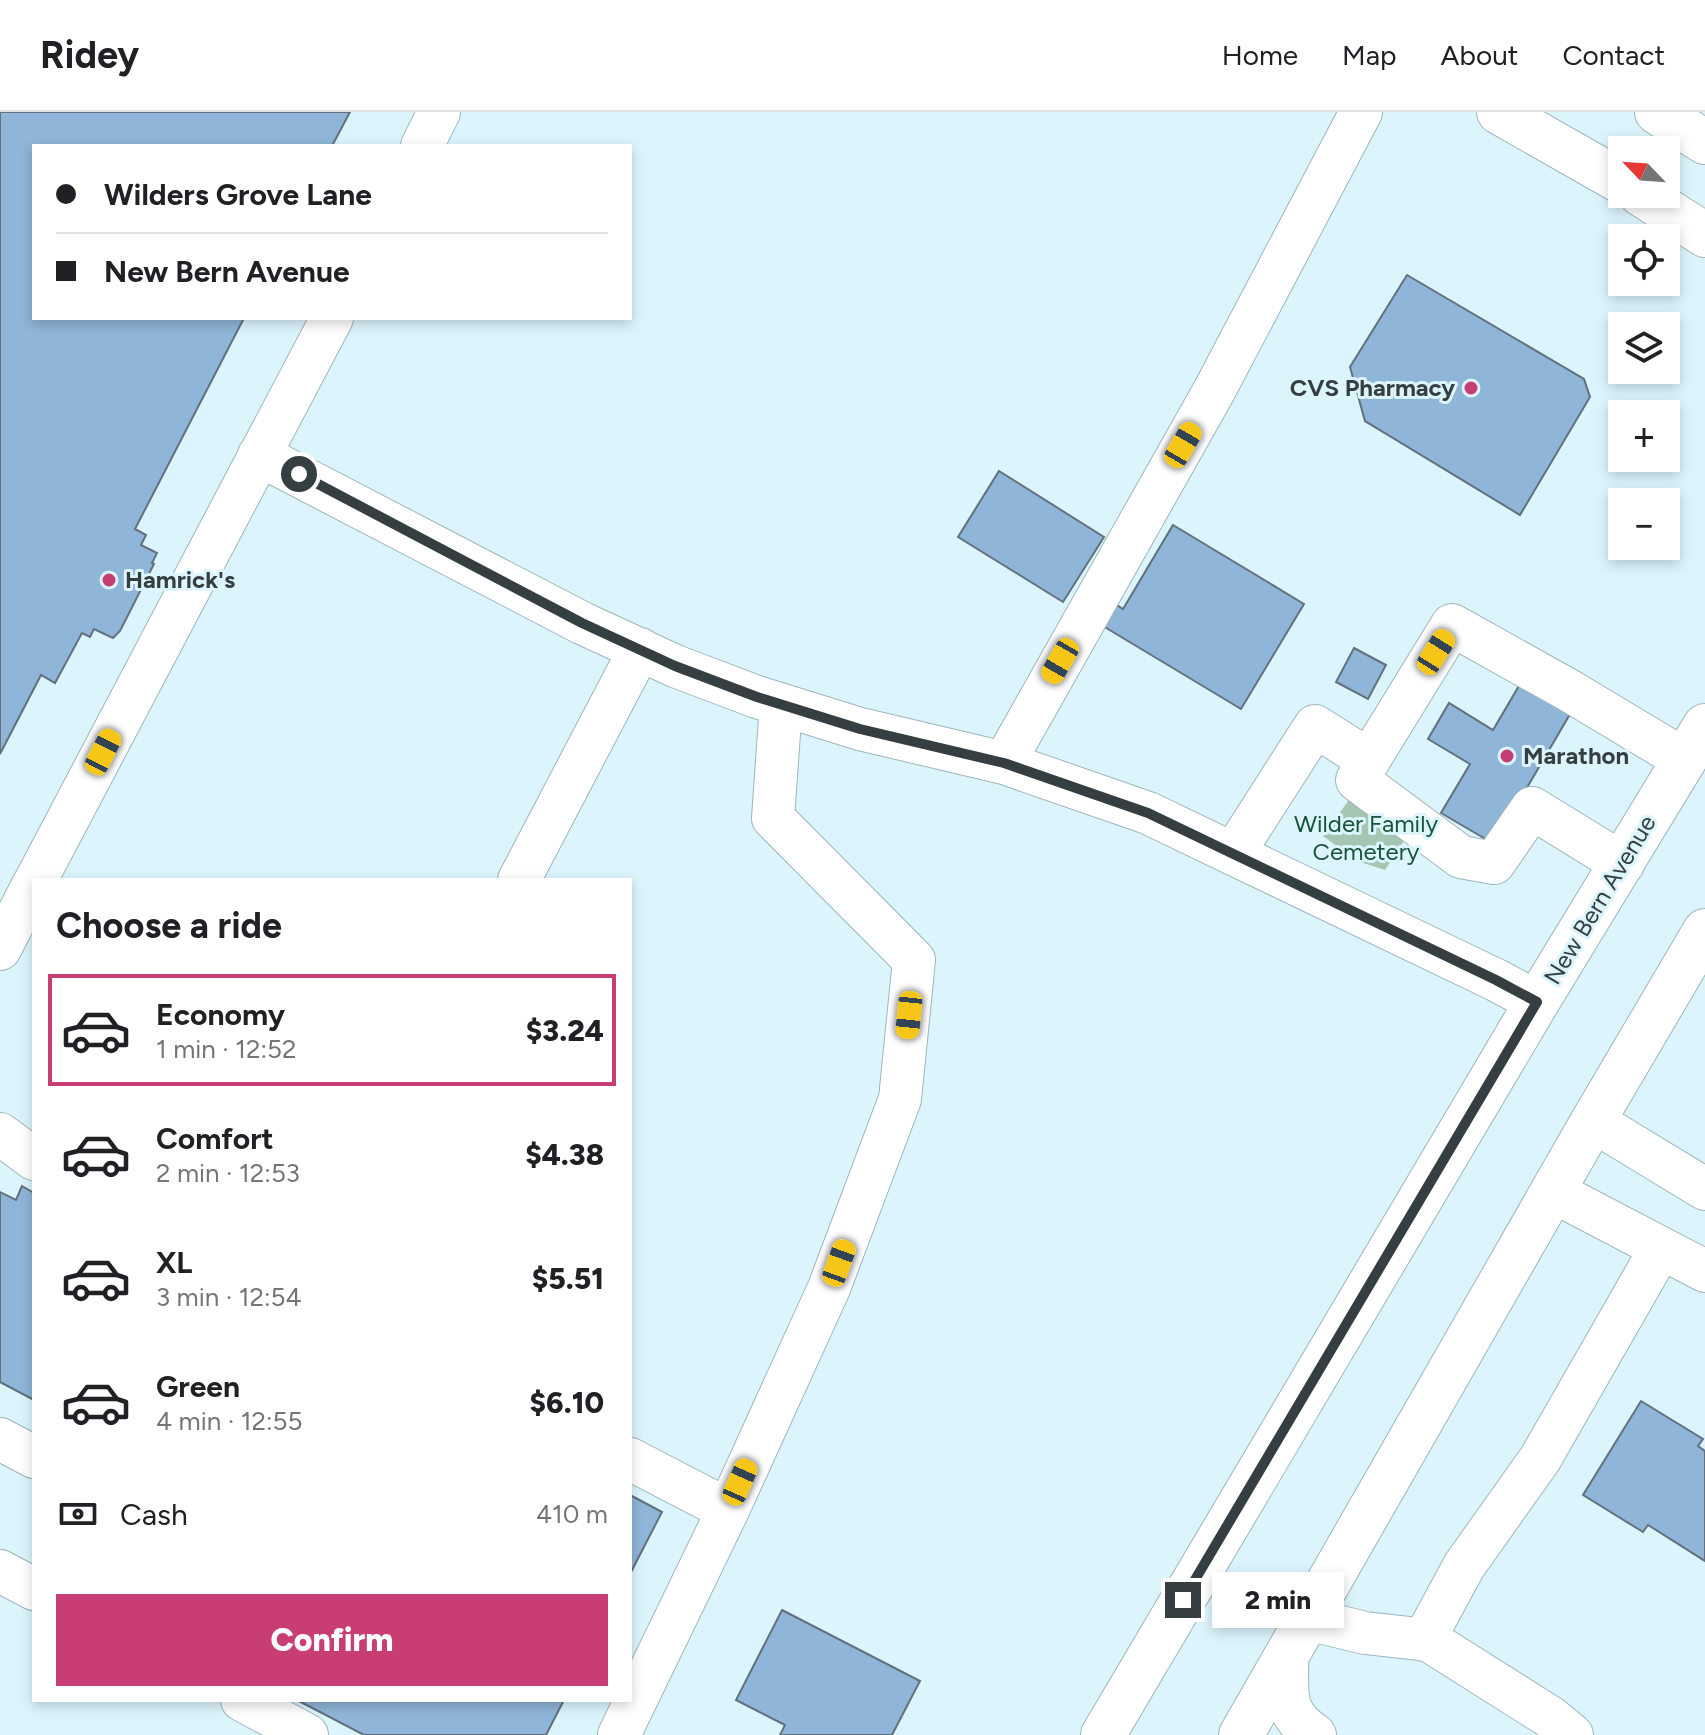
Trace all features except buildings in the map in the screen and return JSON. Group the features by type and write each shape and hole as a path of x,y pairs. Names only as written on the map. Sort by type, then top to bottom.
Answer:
{"main road":[{"path":"1499,112 1608,174"},
{"path":"1657,112 1705,142"},
{"path":"1663,208 1705,235"},
{"name":"New Bern Avenue","path":"1103,1735 1537,1002 1695,743"},
{"path":"1241,1735 1552,1191 1705,931"}],"street":[{"path":"423,144 439,112"},
{"path":"1004,763 1214,391 1361,112"},
{"path":"37,878 331,320"},
{"path":"259,455 582,623 675,666 781,705 860,729 1004,763 1148,813 1537,1002"},
{"path":"1623,864 1532,808 1494,863 1461,857 1357,780 1452,625 1570,691 1695,743"},
{"path":"520,878 640,649"},
{"path":"619,1735 728,1510 829,1288 900,1099 914,960 773,818 781,705"},
{"path":"1233,854 1315,726 1369,760"},
{"path":"0,949 32,888"},
{"path":"1593,1121 1705,1189"},
{"path":"0,1134 32,1158"},
{"path":"1552,1191 1705,1271"},
{"path":"1424,1640 1464,1566 1540,1459 1661,1248"},
{"path":"0,1439 32,1456"},
{"path":"632,1460 728,1510"},
{"path":"0,1571 32,1588"},
{"path":"1308,1619 1365,1633 1424,1640 1550,1717 1572,1735"},
{"path":"1287,1656 1289,1710 1302,1726 1315,1735"},
{"path":"246,1702 307,1735"}],"green space":[{"name":"Wilder Family Cemetery","path":"1351,797 1407,836 1385,870 1357,861 1323,836"}],"place":[{"name":"CVS Pharmacy","path":"1471,388"},
{"name":"Hamrick's","path":"109,580"},
{"name":"Marathon","path":"1507,756"}],"route":[{"path":"299,474 582,623 675,666 757,697 860,729 1004,763 1148,813 1537,1002 1183,1600"}]}
